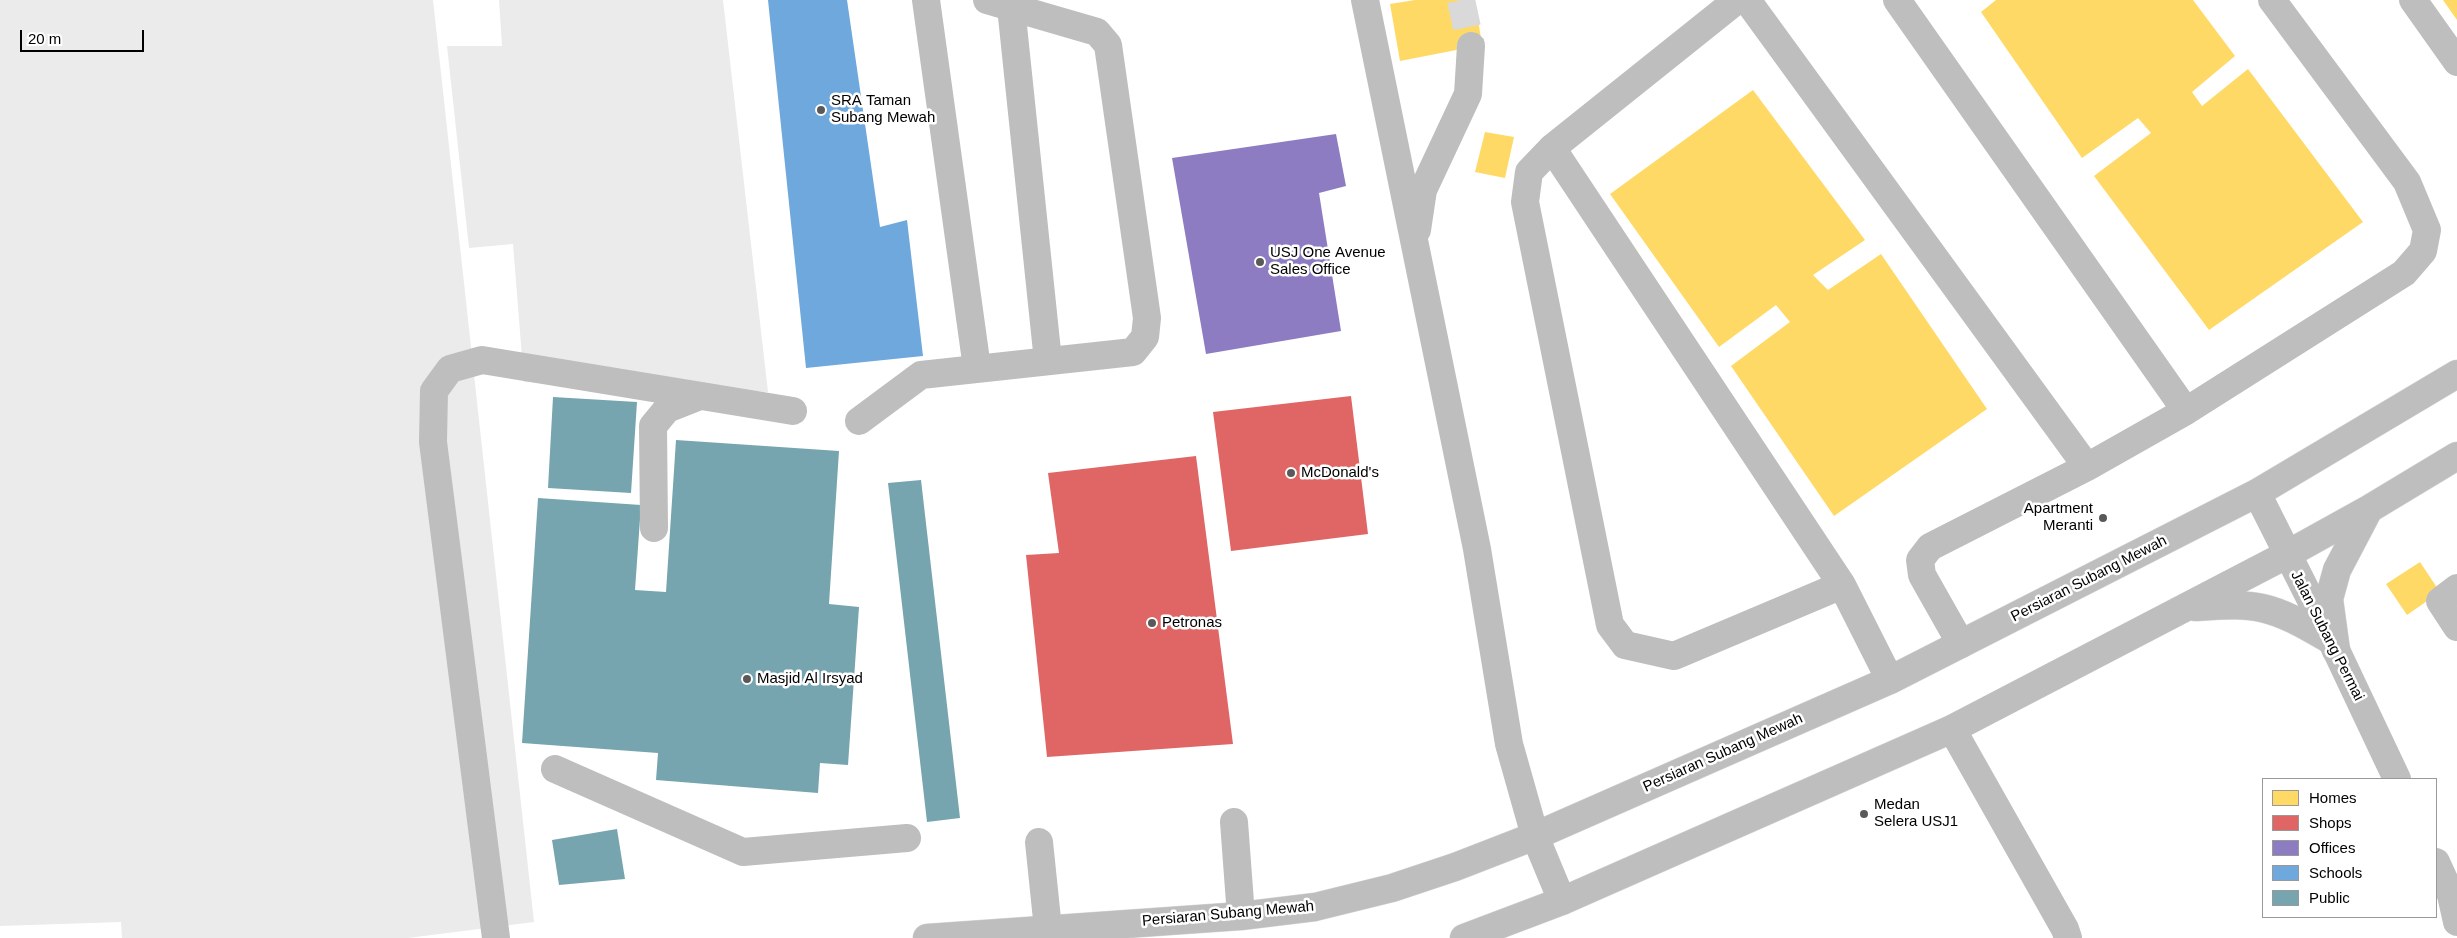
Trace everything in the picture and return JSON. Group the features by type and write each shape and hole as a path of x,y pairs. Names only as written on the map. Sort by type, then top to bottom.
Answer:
{"main road":[{"path":"926,0 977,368"},
{"path":"1365,0 1477,549 1509,744 1535,836 1562,901"},
{"path":"1737,0 1552,148 1529,172 1525,202 1610,625 1625,645 1674,656 1842,585"},
{"path":"1747,0 2087,467"},
{"path":"1897,0 2186,410"},
{"path":"1961,644 1922,575 1920,560 1930,547 2087,467 2186,410 2404,274 2423,252 2427,230 2407,182 2272,0"},
{"path":"2413,0 2457,62"},
{"path":"859,421 921,374 977,368 1048,361 1133,352 1145,337 1147,318 1108,45 1097,32 999,3 1048,361"},
{"path":"1414,246 1424,190 1468,94 1471,46"},
{"path":"1552,148 1842,585 1890,680"},
{"path":"496,938 433,442 434,391 450,369 482,360 793,411"},
{"name":"Persiaran Subang Mewah","path":"927,938 1241,916 1315,907 1392,888 1535,836 1890,680 2257,493 2457,374"},
{"path":"654,528 654,426 666,409 702,395"},
{"path":"1464,938 1562,901 1952,729 2286,555 2369,509 2457,456"},
{"name":"Jalan Subang Permai","path":"2257,493 2397,778"},
{"path":"2332,644 2329,598 2337,570 2369,509"},
{"path":"2457,588 2440,601 2457,627"},
{"path":"2188,607 2232,605 2262,608 2295,620 2332,644"},
{"path":"1952,729 2065,929 2068,938"},
{"path":"555,769 743,852 907,838"},
{"path":"1234,822 1241,916"},
{"path":"1039,842 1048,930"},
{"path":"2437,864 2451,894 2457,922"}],"shaded area":[{"path":"0,0 433,0 534,922 408,938 122,938 121,922 0,926"},
{"path":"499,0 723,0 768,392 524,382 513,244 469,248 447,46 502,46"}],"building: Homes":[{"path":"1415,0 1475,0 1482,45 1400,61 1390,4"},
{"path":"1996,0 2193,0 2235,56 2192,92 2202,106 2248,69 2363,222 2209,330 2094,176 2151,133 2138,118 2082,158 1981,12"},
{"path":"2443,0 2457,0 2457,20"},
{"path":"1753,90 1865,240 1813,275 1828,290 1881,254 1987,409 1834,516 1731,366 1790,322 1776,305 1719,347 1610,194"},
{"path":"1485,132 1514,137 1505,178 1475,172"},
{"path":"2420,562 2440,592 2407,615 2386,584"}],"building: Shops":[{"name":"McDonald's","path":"1351,396 1368,534 1231,551 1213,412"},
{"path":"1196,456 1233,744 1047,757 1026,555 1059,553 1048,473"}],"building: Offices":[{"name":"USJ One Avenue Sales Office","path":"1336,134 1346,186 1319,193 1341,331 1206,354 1172,158"}],"building: Schools":[{"name":"SRA Taman Subang Mewah","path":"768,0 847,0 880,227 907,220 923,356 806,368"}],"building: Public":[{"path":"553,397 637,402 631,493 548,488"},
{"name":"Masjid Al Irsyad","path":"676,440 839,451 829,604 859,607 848,765 820,763 818,793 656,780 658,753 522,743 538,498 641,505 635,590 666,592"},
{"path":"921,480 960,818 927,822 888,483"},
{"path":"617,829 625,879 559,885 552,840"}],"tunnel":[{"path":"1461,0 1471,46"}],"place":[{"name":"SRA Taman Subang Mewah","path":"821,110"},
{"name":"USJ One Avenue Sales Office","path":"1260,262"},
{"name":"McDonald's","path":"1291,473"},
{"name":"Apartment Meranti","path":"2103,518"},
{"name":"Petronas","path":"1152,623"},
{"name":"Masjid Al Irsyad","path":"747,679"},
{"name":"Medan Selera USJ1","path":"1864,814"}]}
